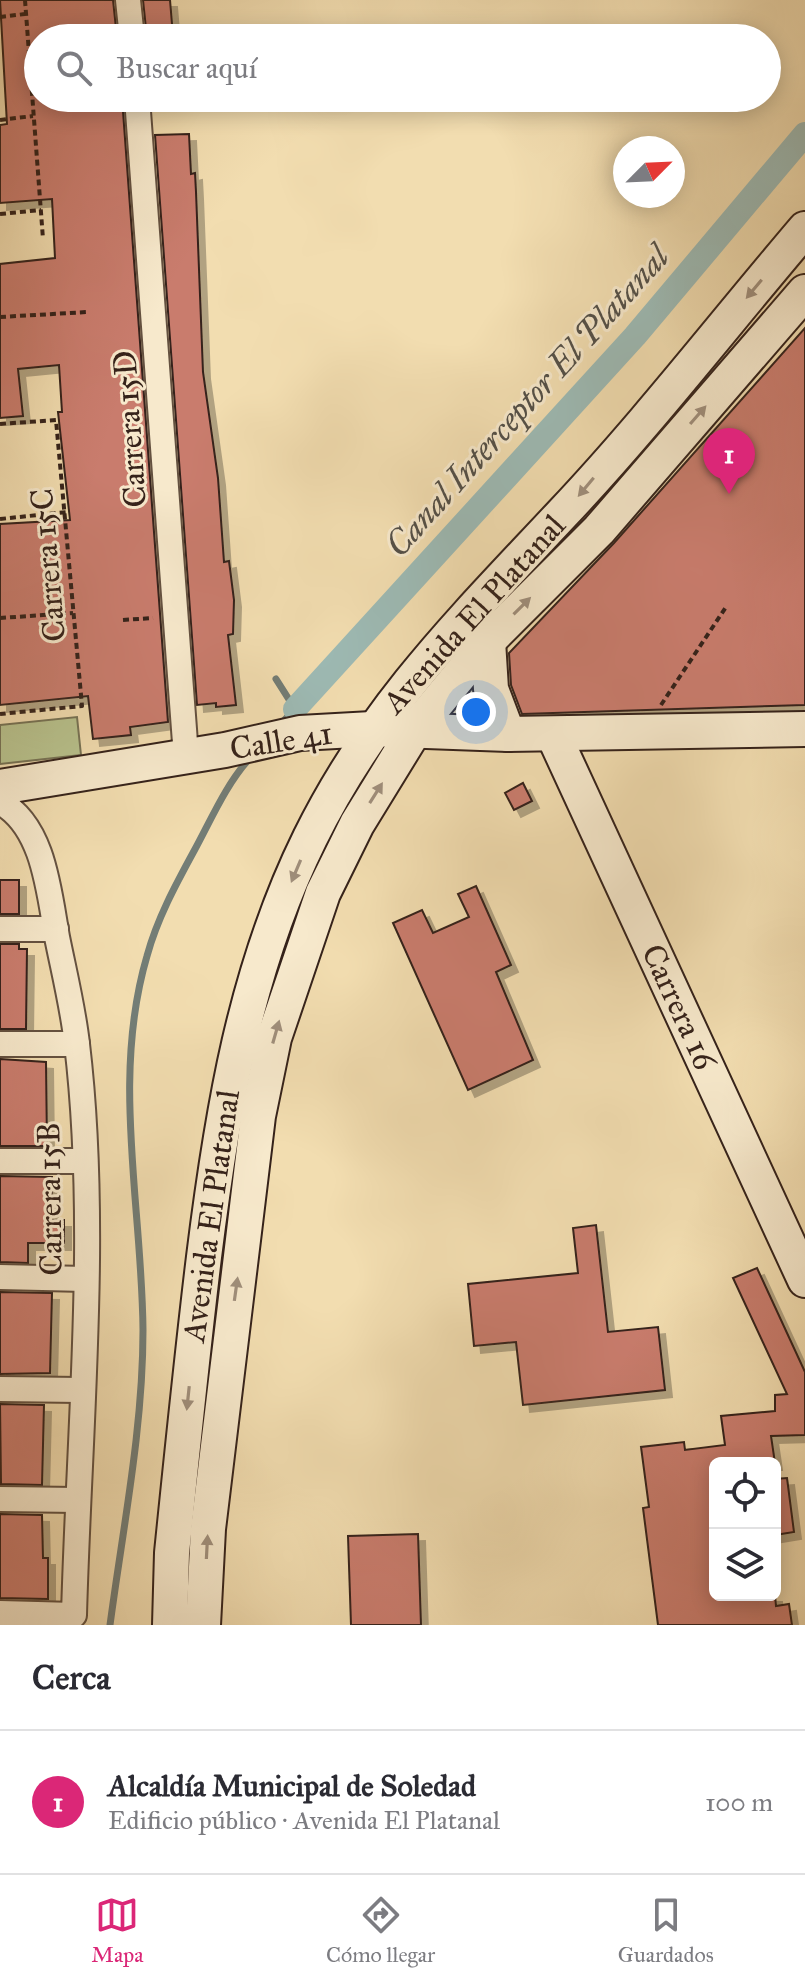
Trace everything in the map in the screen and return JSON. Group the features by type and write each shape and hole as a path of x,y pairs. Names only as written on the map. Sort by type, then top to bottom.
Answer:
{"main road":[{"name":"Avenida El Platanal","path":"170,1625 172,1553 192,1356 221,1125 239,1035 262,959 305,850 372,729 421,665 564,513 805,229"},
{"name":"Avenida El Platanal","path":"203,1625 208,1529 258,1116 274,1038 323,893 357,824 416,728 488,641 599,530 805,292"},
{"path":"488,641 491,689 508,734"},
{"name":"Calle 41","path":"0,787 225,750 300,733 416,728 508,734 805,729"},
{"name":"Carrera 16","path":"553,734 805,1280"}],"street":[{"path":"128,0 131,24"},
{"name":"Carrera 15D","path":"138,112 186,756"},
{"name":"Carrera 15B","path":"0,802 12,809 32,836 47,884 77,1044 84,1161 85,1279 74,1615 0,1613"},
{"path":"0,929 56,929"},
{"path":"0,1044 77,1044"},
{"path":"0,1161 84,1161"},
{"path":"0,1277 85,1279"},
{"path":"0,1389 80,1390"},
{"path":"0,1499 77,1500"}],"path":[{"path":"25,0 26,24"},
{"path":"0,17 25,14"},
{"path":"33,112 43,239"},
{"path":"0,120 33,116"},
{"path":"0,214 41,210"},
{"path":"0,317 88,312"},
{"name":"Carrera 15C","path":"0,424 56,420 67,512 82,706 0,714"},
{"path":"0,519 67,512"},
{"path":"643,732 726,607"},
{"path":"0,618 75,613"},
{"path":"123,620 176,616"}],"green space":[{"path":"77,717 81,755 0,764 0,725"}],"building":[{"path":"0,0 113,0 116,24 24,24 24,112 123,112 168,722 130,727 131,735 93,739 88,696 0,705 0,524 70,520 58,412 62,412 59,365 18,369 23,416 0,418 0,264 55,258 52,199 0,203 0,125 7,124"},
{"path":"143,0 170,0 172,24 146,24"},
{"path":"189,134 191,174 195,173 203,372 218,478 224,562 229,561 234,600 233,634 228,635 236,705 216,707 216,703 197,705 155,135"},
{"path":"805,328 805,705 522,714 511,685 509,653 614,543"},
{"path":"523,783 532,801 514,810 505,793"},
{"path":"0,880 19,880 19,914 0,914"},
{"path":"476,886 511,965 496,972 533,1060 468,1090 393,923 422,910 433,933 469,917 458,894"},
{"path":"0,944 19,944 19,949 27,949 26,1029 0,1029"},
{"path":"0,1059 46,1062 47,1146 0,1146"},
{"path":"0,1176 52,1177 51,1220 64,1220 64,1243 28,1243 28,1263 0,1262"},
{"path":"596,1225 608,1332 658,1327 665,1390 523,1405 516,1342 474,1346 468,1284 578,1273 573,1228"},
{"path":"757,1268 805,1372 805,1435 771,1436 774,1457 709,1457 709,1601 776,1601 776,1606 789,1604 792,1625 658,1625 643,1508 649,1507 641,1447 684,1442 685,1450 725,1445 721,1416 775,1411 775,1395 787,1394 733,1278"},
{"path":"0,1292 52,1293 50,1373 0,1374"},
{"path":"0,1404 44,1405 42,1485 1,1484"},
{"path":"781,1478 787,1478 794,1532 781,1534 781,1529"},
{"path":"0,1514 42,1515 43,1558 48,1558 48,1599 0,1598"},
{"path":"418,1534 421,1625 351,1625 348,1536"}],"waterway":[{"name":"Canal Interceptor El Platanal","path":"295,709 635,336 805,134"},
{"path":"276,679 295,709 280,725"},
{"path":"110,1625 136,1441 142,1367 141,1283 130,1095 136,1002 151,942 180,876 226,791 250,758"}],"place":[{"name":"Alcaldía Municipal de Soledad","path":"729,494"}]}
